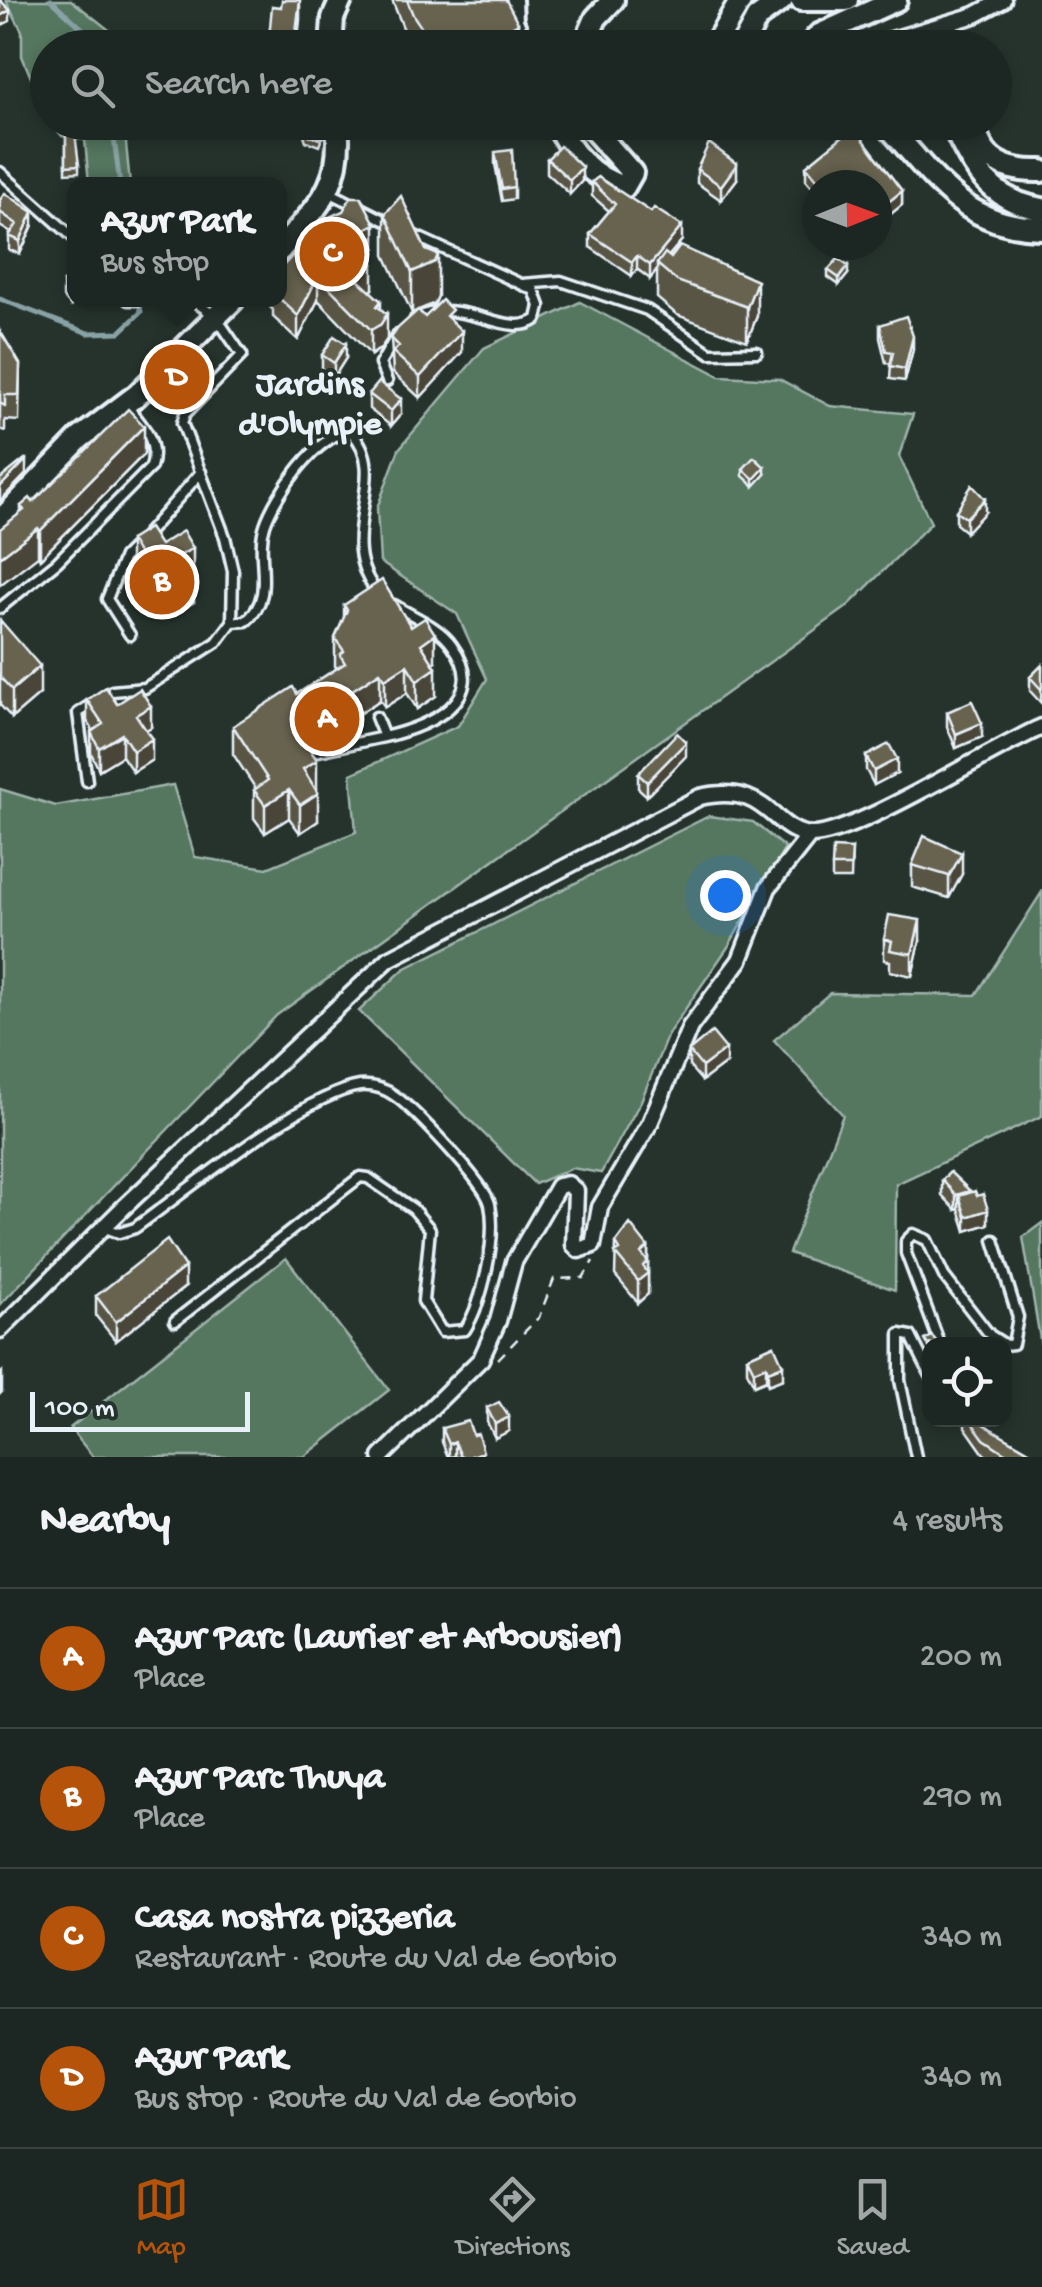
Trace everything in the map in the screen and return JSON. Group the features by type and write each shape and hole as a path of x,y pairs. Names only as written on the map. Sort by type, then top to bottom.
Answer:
{"street":[{"path":"332,30 340,0"},
{"path":"511,0 518,30"},
{"path":"591,30 596,18 613,0"},
{"path":"723,30 740,0"},
{"path":"751,30 757,18 782,0"},
{"path":"801,0 846,0"},
{"path":"830,30 896,0"},
{"path":"926,30 976,15 1003,0"},
{"path":"287,242 329,192 338,140"},
{"path":"564,140 595,174 624,187 632,174 627,163 605,140"},
{"path":"899,140 928,175 990,222 1042,228"},
{"path":"959,140 967,159 997,195 1042,209"},
{"path":"981,140 987,155 1002,168 1042,172"},
{"path":"0,521 80,438 126,405 226,307"},
{"path":"381,1457 475,1369 498,1321 514,1262 558,1186 568,1184 576,1191 574,1245 579,1250 593,1245 600,1207 650,1124 690,1028 740,960 768,888 810,835 890,807 971,760 1042,727"},
{"path":"0,1330 404,948 700,796 738,794 758,801 810,835"}],"lane":[{"path":"0,172 67,232"},
{"path":"329,192 534,290 540,306 537,319 530,324 505,323 465,310 420,316 386,351 380,364 387,381"},
{"path":"522,284 561,281 646,310 710,353 757,352"},
{"path":"87,781 78,712 112,690 145,688 217,642 232,622 233,571 201,472 183,432 184,414 242,354 216,317 202,307"},
{"path":"0,608 57,562 151,467 155,452 147,430 126,405"},
{"path":"232,622 246,621 260,604 264,588 261,544 273,509 319,442 338,432 351,432 362,443 368,460 358,551 364,576 386,601 452,644 463,669 461,692 448,715 426,727 314,752"},
{"path":"130,636 107,599 124,557 201,472"},
{"path":"376,717 384,737"},
{"path":"105,1228 119,1232 135,1228 266,1134 338,1095 366,1086 376,1086 396,1096 475,1180 490,1202 490,1241 474,1316 464,1330 442,1332 423,1302 430,1229 413,1208 368,1178 360,1177 175,1321"},
{"path":"937,1337 906,1253 906,1241 913,1234 927,1240 944,1276 994,1337"},
{"path":"994,1240 1018,1317 1012,1344"},
{"path":"916,1457 900,1380 900,1334 910,1336 922,1359"}],"path":[{"path":"475,1369 506,1354 528,1332 554,1280 583,1278 592,1262 593,1245"}],"green space":[{"path":"6,0 71,0 109,30 30,30 30,75 22,56 22,31"},
{"path":"85,140 126,140 129,177 88,177"},
{"path":"580,302 720,376 779,379 830,406 913,414 899,456 931,523 847,607 277,1015 0,1305 0,789 56,806 173,785 195,857 267,868 356,832 351,774 458,726 487,679 457,614 380,562 377,508 399,449 484,348"},
{"path":"709,816 753,822 785,848 728,947 668,1034 641,1101 601,1173 572,1168 535,1184 359,1011 404,969"},
{"path":"1042,892 1042,1116 896,1184 895,1290 789,1253 843,1115 774,1040 830,993 976,995"},
{"path":"1042,1223 1042,1351 1023,1237"},
{"path":"286,1258 389,1390 304,1457 93,1457 70,1428"}],"building":[{"path":"0,0 10,10 0,16"},
{"path":"282,0 300,0 296,30 270,30 272,6 281,7"},
{"path":"407,0 506,0 518,23 512,30 423,30"},
{"path":"66,140 76,140 79,165 66,166"},
{"path":"838,140 864,140 886,170 809,170 806,166"},
{"path":"709,143 737,164 721,186 697,169"},
{"path":"560,146 582,167 570,180 547,159"},
{"path":"512,150 514,187 502,189 495,152"},
{"path":"598,177 651,212 654,208 682,226 650,265 637,256 632,262 590,234 615,204 592,182"},
{"path":"892,178 902,191 892,199"},
{"path":"5,193 33,212 20,241 9,236 17,224 0,212 0,200"},
{"path":"401,196 426,250 438,255 435,262 412,272 385,214"},
{"path":"351,197 361,197 375,224 332,245 323,256 341,273 363,254 373,264 358,280 381,301 377,306 387,314 371,330 318,276 298,316 287,306 287,262 322,225 320,221 343,211"},
{"path":"680,246 757,281 747,307 677,281 657,264 665,253 671,258"},
{"path":"837,260 848,266 839,278 828,270"},
{"path":"442,300 452,310 446,316 462,331 420,377 393,352 399,346 391,338 418,310 425,317"},
{"path":"906,316 913,336 905,369 890,366 893,352 886,351 880,325"},
{"path":"0,331 20,364 19,395 5,395 5,406 0,403"},
{"path":"334,336 346,344 334,363 322,355"},
{"path":"379,382 401,399 391,411 369,394"},
{"path":"128,409 144,426 40,531 38,528 0,557 0,529"},
{"path":"754,457 765,467 754,479 743,469"},
{"path":"26,460 0,487 0,479"},
{"path":"972,485 985,499 966,518 956,511"},
{"path":"149,528 160,545 183,531 193,548 179,556 194,581 174,592 164,576 140,590 130,573 145,564 130,540"},
{"path":"382,580 411,627 425,618 435,634 421,644 436,668 417,681 407,665 385,679 380,672 295,727 317,760 303,769 318,793 300,805 289,790 265,805 254,790 268,780 233,726 293,687 297,694 345,663 340,655 344,651 335,638 347,610 344,605"},
{"path":"0,620 40,666 12,690 0,677"},
{"path":"1042,665 1042,688 1041,689 1030,677"},
{"path":"106,687 117,704 140,689 151,706 136,715 152,739 133,751 122,734 99,748 91,732 103,724 87,700"},
{"path":"972,701 982,723 956,734 947,712"},
{"path":"677,733 686,742 647,782 638,774"},
{"path":"889,744 897,759 874,771 866,756"},
{"path":"924,836 962,853 949,876 912,865"},
{"path":"833,848 852,849 851,866 832,866"},
{"path":"889,915 920,920 912,954 890,950 892,941 884,939"},
{"path":"712,1032 726,1049 702,1067 689,1051"},
{"path":"950,1172 970,1191 956,1195 942,1180"},
{"path":"975,1191 977,1196 983,1194 988,1210 966,1217 959,1196"},
{"path":"630,1224 648,1247 641,1253 648,1262 643,1266 648,1273 638,1281 615,1253 620,1250 616,1243"},
{"path":"167,1240 185,1267 116,1322 96,1296"},
{"path":"774,1345 783,1365 754,1371 747,1357"},
{"path":"499,1402 509,1417 495,1424 487,1408"},
{"path":"468,1421 473,1435 478,1434 483,1452 461,1457 455,1442 449,1444 442,1428"},
{"path":"975,1427 988,1427 1039,1457 1011,1457 984,1439"}],"waterway":[{"path":"51,0 84,30"},
{"path":"114,140 119,177"},
{"path":"0,299 88,333 120,332 141,312 140,307"}],"place":[{"name":"Casa nostra pizzeria","path":"332,254"},
{"name":"Azur Park","path":"177,377"},
{"name":"Azur Parc Thuya","path":"162,582"},
{"name":"Azur Parc (Laurier et Arbousier)","path":"327,719"}],"district":[{"name":"Jardins d'Olympie","path":"310,401"}]}
